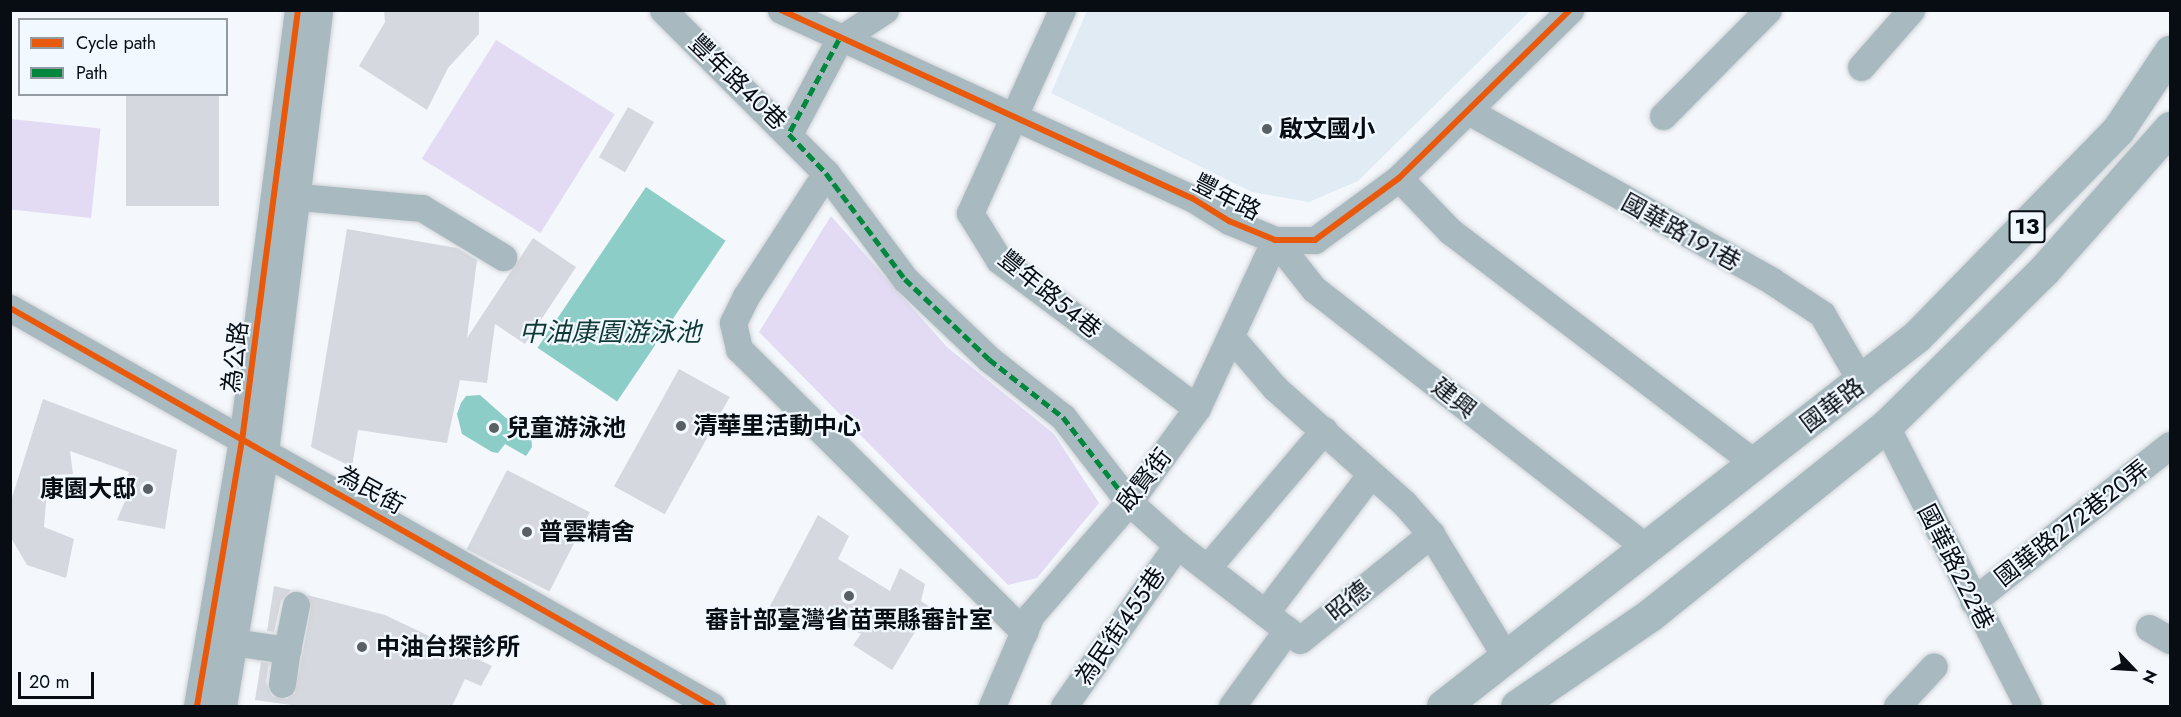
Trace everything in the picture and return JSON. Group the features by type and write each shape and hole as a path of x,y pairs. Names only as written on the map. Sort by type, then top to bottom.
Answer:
{"main road":[{"name":"國華路","path":"1443,706 1508,658 1644,546 1862,383 1917,336 2010,246 2118,130 2170,52"},
{"name":"國華路","path":"1527,703 1650,615 1886,426 2044,270 2170,128"},
{"path":"1862,383 1886,426"},
{"path":"1508,658 1527,703"}],"street":[{"name":"為公路","path":"213,706 233,642 254,446 285,196 298,10"},
{"name":"為公路","path":"285,196 319,10"},
{"name":"豐年路40巷","path":"663,10 789,134 839,40"},
{"name":"豐年路","path":"781,10 839,40 1017,116 1275,240 1315,240 1399,178 1470,112 1570,10"},
{"path":"1017,116 1062,10"},
{"path":"1663,116 1768,10"},
{"path":"1861,67 1911,10"},
{"path":"839,40 878,12"},
{"name":"國華路191巷","path":"1470,112 1772,281 1822,315 1862,383"},
{"name":"豐年路54巷","path":"1017,116 970,213 999,260 1197,408"},
{"path":"789,134 826,173 905,279 989,359 1063,417 1129,502 1177,545 1287,630 1232,706"},
{"path":"826,173 746,296 733,323 739,349 1024,632"},
{"path":"1399,178 1450,231 1755,463"},
{"path":"285,196 422,208 503,257"},
{"name":"啟賢街","path":"992,706 1031,615 1129,502 1197,408 1275,240"},
{"name":"建興","path":"1275,240 1314,289 1644,546"},
{"name":"為民街","path":"10,308 712,706"},
{"path":"1231,337 1275,388 1324,430 1431,534 1508,658"},
{"name":"國華路222巷","path":"1886,426 1973,602 2028,706"},
{"path":"1207,568 1324,430"},
{"name":"國華路272巷20弄","path":"1973,602 2170,445"},
{"name":"為公路","path":"213,706 254,446"},
{"path":"1264,613 1371,474"},
{"name":"昭德","path":"1287,630 1300,640 1431,534"},
{"name":"為民街455巷","path":"1064,706 1177,545"},
{"path":"282,684 296,604"},
{"path":"233,642 287,650"},
{"path":"1898,706 1934,666"}],"shaded area":[{"name":"啟文國小","path":"1087,10 1530,11 1358,181 1309,202 1252,192 1051,93"},
{"path":"496,40 615,114 541,233 422,159"},
{"path":"11,119 101,128 91,218 10,209"},
{"path":"831,216 947,347 1054,434 1099,503 1037,578 1008,585 759,332"}],"water":[{"name":"中油康園游泳池","path":"646,187 726,241 617,402 538,348"},
{"name":"兒童游泳池","path":"480,395 506,418 524,422 531,434 532,447 526,456 505,444 498,453 492,452 462,434 457,414 461,403 466,396"}],"building":[{"path":"384,10 479,10 479,34 448,68 427,110 359,66 385,22"},
{"path":"126,96 219,96 219,206 126,206"},
{"path":"628,107 654,122 625,172 599,157"},
{"path":"347,229 457,248 477,260 467,338 533,238 576,267 525,344 495,324 487,383 460,380 447,443 358,430 352,467 311,447"},
{"name":"清華里活動中心","path":"679,369 730,397 665,514 614,486"},
{"name":"康園大邸","path":"43,399 177,450 165,529 117,520 127,496 122,496 129,472 70,451 73,474 55,475 47,491 44,527 74,539 66,578 27,565 10,536 10,504"},
{"name":"普雲精舍","path":"507,470 590,512 549,592 467,549"},
{"name":"審計部臺灣省苗栗縣審計室","path":"818,515 849,536 838,559 890,591 900,568 925,584 921,601 930,607 892,670 853,645 861,634 812,609 799,624 770,606"},
{"path":"274,586 291,590 281,601 274,632 267,631"},
{"name":"中油台探診所","path":"307,595 385,615 492,666 481,686 465,679 452,706 298,706 255,700 261,662 269,663 266,682 272,696 287,699 295,693 311,608"}],"marked path":[{"path":"839,40 789,134 826,173 905,279 989,359 1063,417 1129,502"}],"cycle path":[{"path":"197,706 242,441 298,10"},
{"path":"781,10 1192,198 1229,221 1275,240 1315,240 1399,178 1570,10"},
{"path":"10,308 712,706"}],"place":[{"name":"啟文國小","path":"1267,129"},
{"name":"清華里活動中心","path":"681,426"},
{"name":"兒童游泳池","path":"494,428"},
{"name":"康園大邸","path":"148,489"},
{"name":"普雲精舍","path":"527,532"},
{"name":"審計部臺灣省苗栗縣審計室","path":"849,596"},
{"name":"中油台探診所","path":"362,647"}]}
